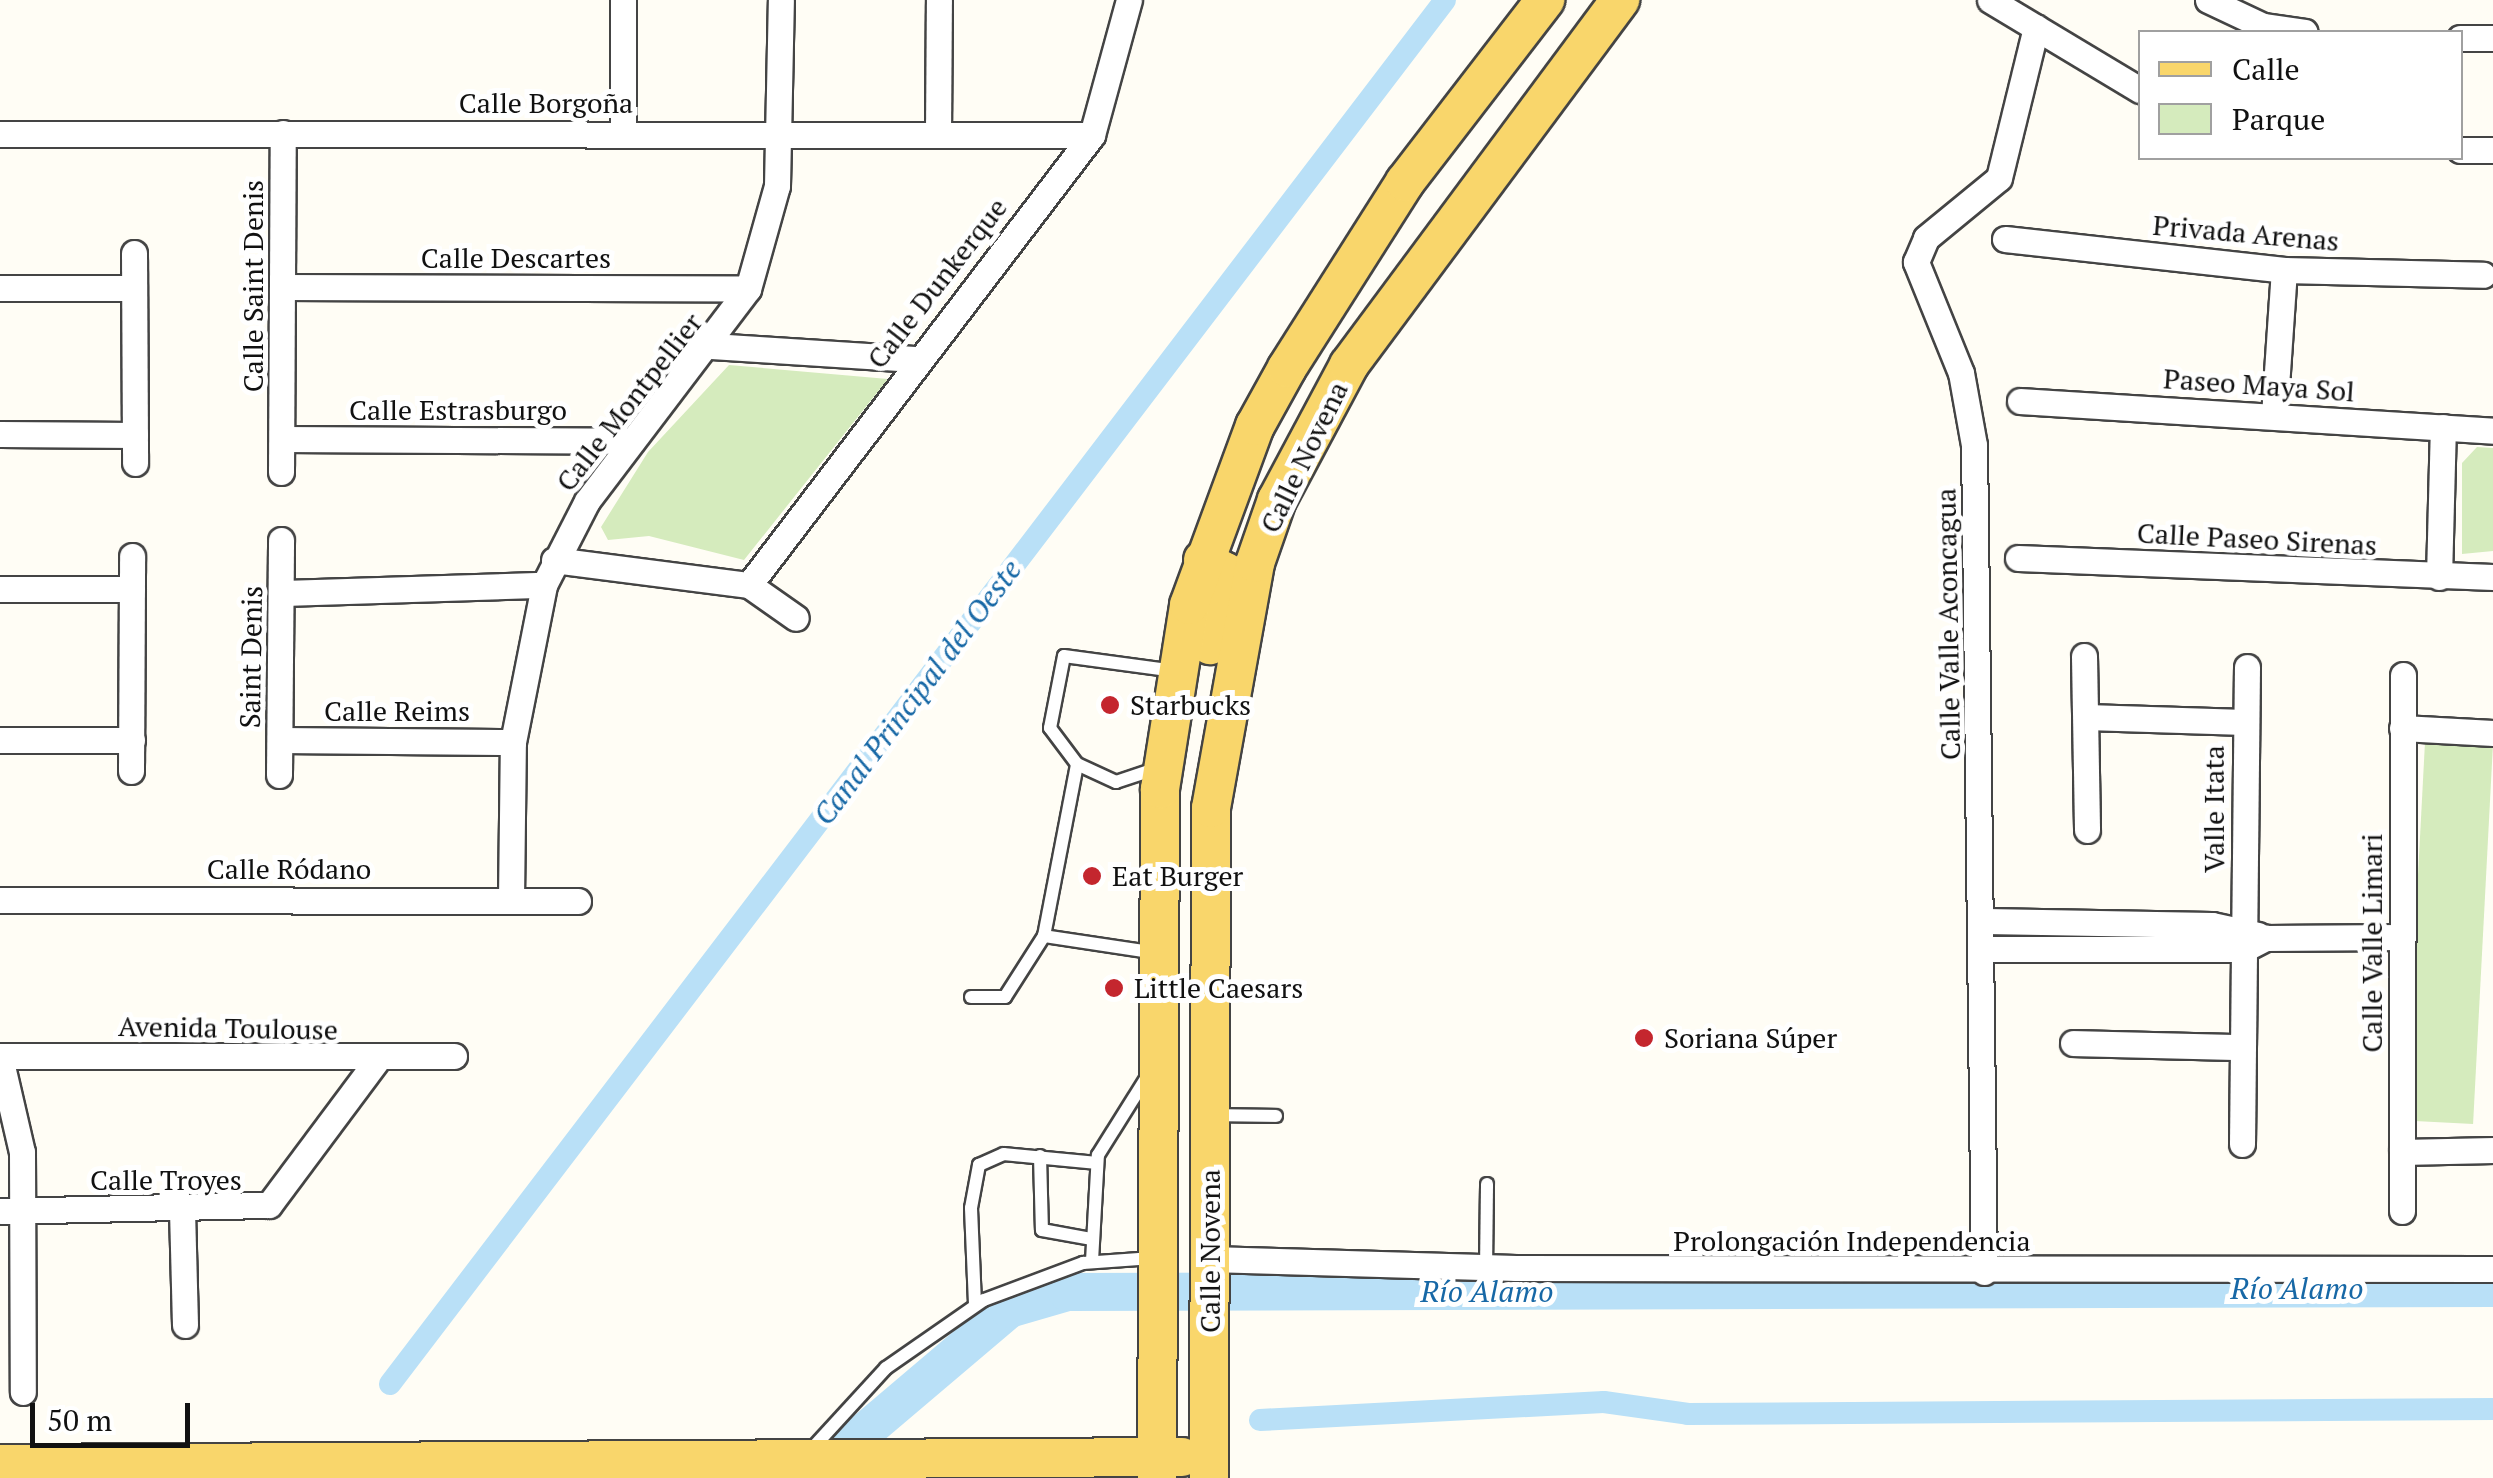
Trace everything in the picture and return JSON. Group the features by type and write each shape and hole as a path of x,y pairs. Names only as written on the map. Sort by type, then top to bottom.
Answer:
{"main road":[{"name":"Calle Novena","path":"1157,1468 1155,1178 1162,767 1174,671 1203,560 1254,426 1405,182 1545,0"},
{"name":"Calle Novena","path":"1209,1468 1211,808 1256,563 1277,500 1349,365 1620,0"},
{"path":"1256,563 1239,556 1234,524 1323,337 1328,308"},
{"path":"1203,560 1226,572 1192,752 1211,808"},
{"path":"1155,1178 1184,1237 1210,1263"},
{"path":"0,1464 899,1458 1209,1468"}],"street":[{"path":"623,0 623,134"},
{"name":"Calle Montpellier","path":"511,899 513,742 544,585 554,560 632,441 712,346 748,289 777,186 781,0"},
{"path":"938,134 939,0"},
{"name":"Calle Dunkerque","path":"750,585 914,359 1092,135 1129,0"},
{"path":"1990,0 2138,89"},
{"path":"2208,0 2263,26 2291,30"},
{"name":"Calle Valle Aconcagua","path":"1984,1272 1985,921 1974,445 1961,373 1916,262 1926,238 1999,178 2036,27"},
{"path":"2463,38 2493,38"},
{"name":"Calle Saint Denis","path":"282,472 283,133"},
{"name":"Calle Borgoña","path":"0,134 1092,135"},
{"path":"2463,150 2493,150"},
{"name":"Privada Arenas","path":"2005,239 2284,270 2484,275"},
{"path":"134,253 134,463"},
{"path":"2274,416 2284,270"},
{"name":"Calle Descartes","path":"284,286 748,289"},
{"path":"0,288 134,288"},
{"path":"712,346 914,359"},
{"name":"Paseo Maya Sol","path":"2020,400 2493,430"},
{"path":"2439,577 2443,427"},
{"path":"0,434 135,435"},
{"name":"Calle Estrasburgo","path":"283,439 632,441"},
{"name":"Saint Denis","path":"280,775 282,540"},
{"path":"131,770 132,556"},
{"name":"Calle Paseo Sirenas","path":"2018,558 2493,577"},
{"path":"554,560 750,585 796,618"},
{"path":"283,593 544,585"},
{"path":"0,590 132,589"},
{"path":"2084,656 2086,830"},
{"path":"2245,722 2248,667"},
{"name":"Calle Valle Limari","path":"2402,1211 2403,674"},
{"name":"Valle Itata","path":"2086,718 2245,722 2251,939 2242,1047 2242,1144"},
{"path":"2402,728 2493,732"},
{"path":"0,740 132,740"},
{"name":"Calle Reims","path":"280,740 513,742"},
{"name":"Calle Ródano","path":"0,900 578,900"},
{"path":"1985,921 2251,939"},
{"path":"1985,949 2401,937"},
{"path":"2073,1043 2242,1047"},
{"path":"0,1056 23,1392"},
{"name":"Avenida Toulouse","path":"0,1056 376,1060 454,1056"},
{"name":"Calle Troyes","path":"12,1210 252,1210 277,1200 376,1060"},
{"path":"2402,1152 2493,1150"},
{"path":"182,1210 185,1326"},
{"name":"Prolongación Independencia","path":"1210,1263 1984,1272 2493,1269"}],"lane":[{"path":"1162,767 1116,782 1076,764 1050,728 1064,656 1174,671"},
{"path":"971,997 1004,996 1044,936 1076,764"},
{"path":"1044,936 1157,953"},
{"path":"1092,1261 1097,1163 1132,1090 1156,1066"},
{"path":"1210,1114 1276,1116"},
{"path":"976,1304 971,1208 980,1164 1040,1156 1097,1163"},
{"path":"1040,1156 1042,1230 1092,1239"},
{"path":"1486,1268 1487,1184"},
{"path":"804,1458 886,1368 976,1304 1092,1261 1155,1264"}],"green space":[{"path":"729,365 888,379 744,560 649,536 608,540 601,527 648,452"},
{"path":"2477,447 2493,448 2493,551 2462,554 2462,463"},
{"path":"2425,742 2493,746 2473,1124 2405,1120"}],"waterway":[{"name":"Canal Principal del Oeste","path":"390,1384 1445,0"},
{"name":"Río Alamo","path":"811,1460 843,1450 1009,1309 1067,1292 2493,1288"},
{"path":"1260,1420 1604,1402 1688,1414 2493,1409"}],"place":[{"name":"Starbucks","path":"1110,705"},
{"name":"Eat Burger","path":"1092,876"},
{"name":"Little Caesars","path":"1114,988"},
{"name":"Soriana Súper","path":"1644,1038"}]}
